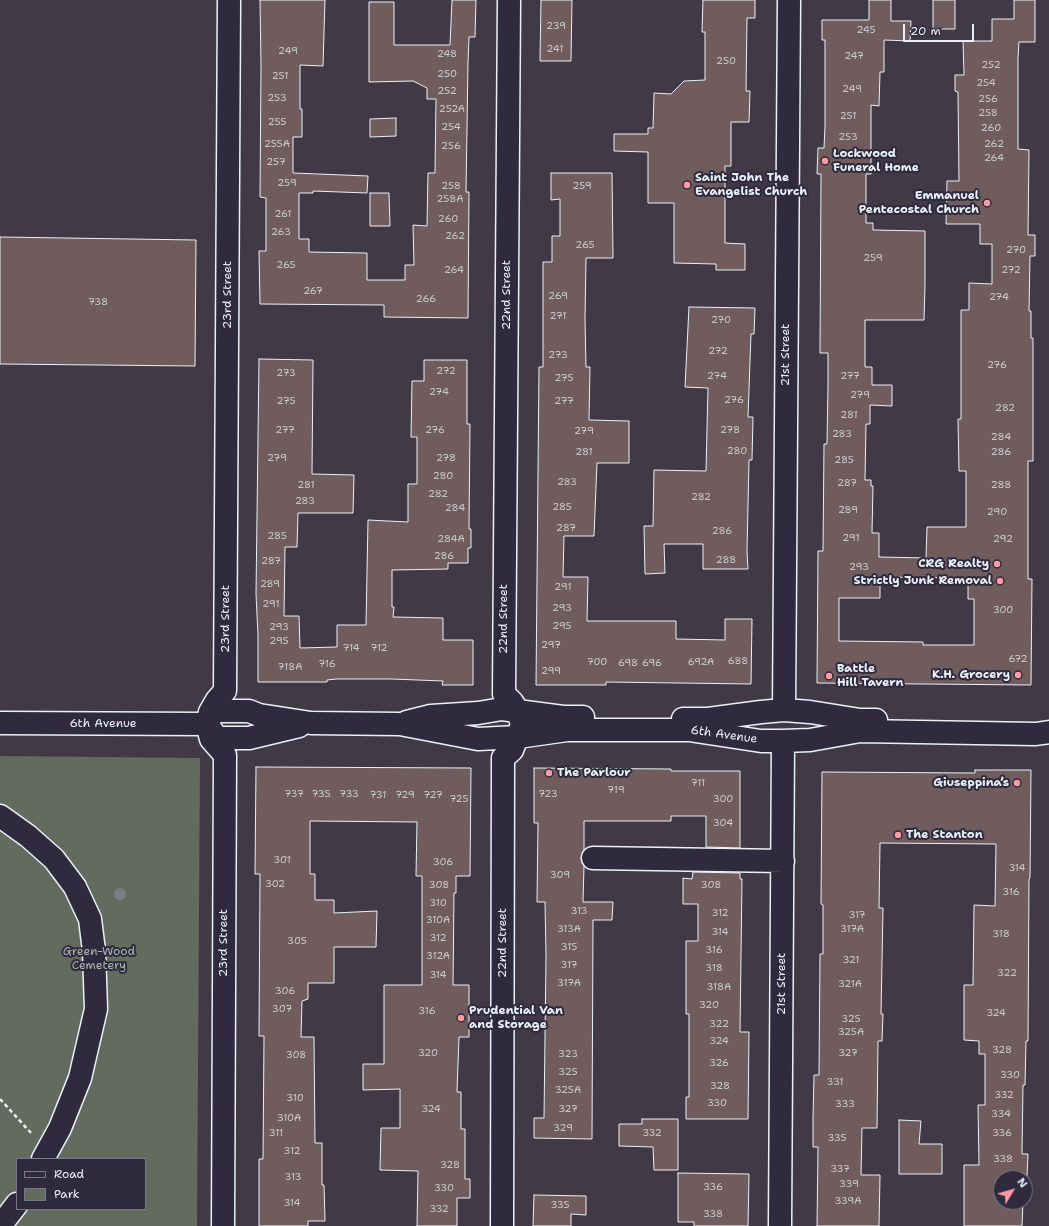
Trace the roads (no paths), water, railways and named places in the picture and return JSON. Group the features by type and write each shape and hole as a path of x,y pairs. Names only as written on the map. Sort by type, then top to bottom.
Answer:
{"street":[{"name":"23rd Street","path":"223,1226 225,755 211,739 207,724 210,712 217,700 225,692 229,0"},
{"name":"22nd Street","path":"502,1226 503,758 512,750 522,725 518,711 504,694 509,0"},
{"name":"21st Street","path":"784,710 789,0"},
{"name":"6th Avenue","path":"400,724 431,716 478,713 502,709 563,717 708,719 784,710 810,712 860,720 1036,721 1049,725"},
{"name":"6th Avenue","path":"0,723 207,724 211,716 217,711 250,711 259,715 311,723 400,724 478,739 518,738 567,730 689,730 760,741 810,740 860,731 1036,734 1049,732"},
{"name":"21st Street","path":"780,1226 783,741"},
{"path":"0,816 28,836 54,859 75,887 90,920 94,945 96,1009 91,1032 80,1078 60,1128 45,1155"},
{"path":"593,858 783,861"},
{"path":"0,1226 16,1205"}],"place":[{"name":"Lockwood Funeral Home","path":"825,161"},
{"name":"Saint John The Evangelist Church","path":"687,185"},
{"name":"Emmanuel Pentecostal Church","path":"987,203"},
{"name":"CRG Realty","path":"997,564"},
{"name":"Strictly Junk Removal","path":"1000,581"},
{"name":"K.H. Grocery","path":"1018,675"},
{"name":"Battle Hill Tavern","path":"829,676"},
{"name":"The Parlour","path":"549,773"},
{"name":"Giuseppina’s","path":"1017,783"},
{"name":"The Stanton","path":"898,835"},
{"name":"Prudential Van and Storage","path":"461,1018"}],"park label":[{"name":"Green-Wood Cemetery","path":"99,959"}]}
